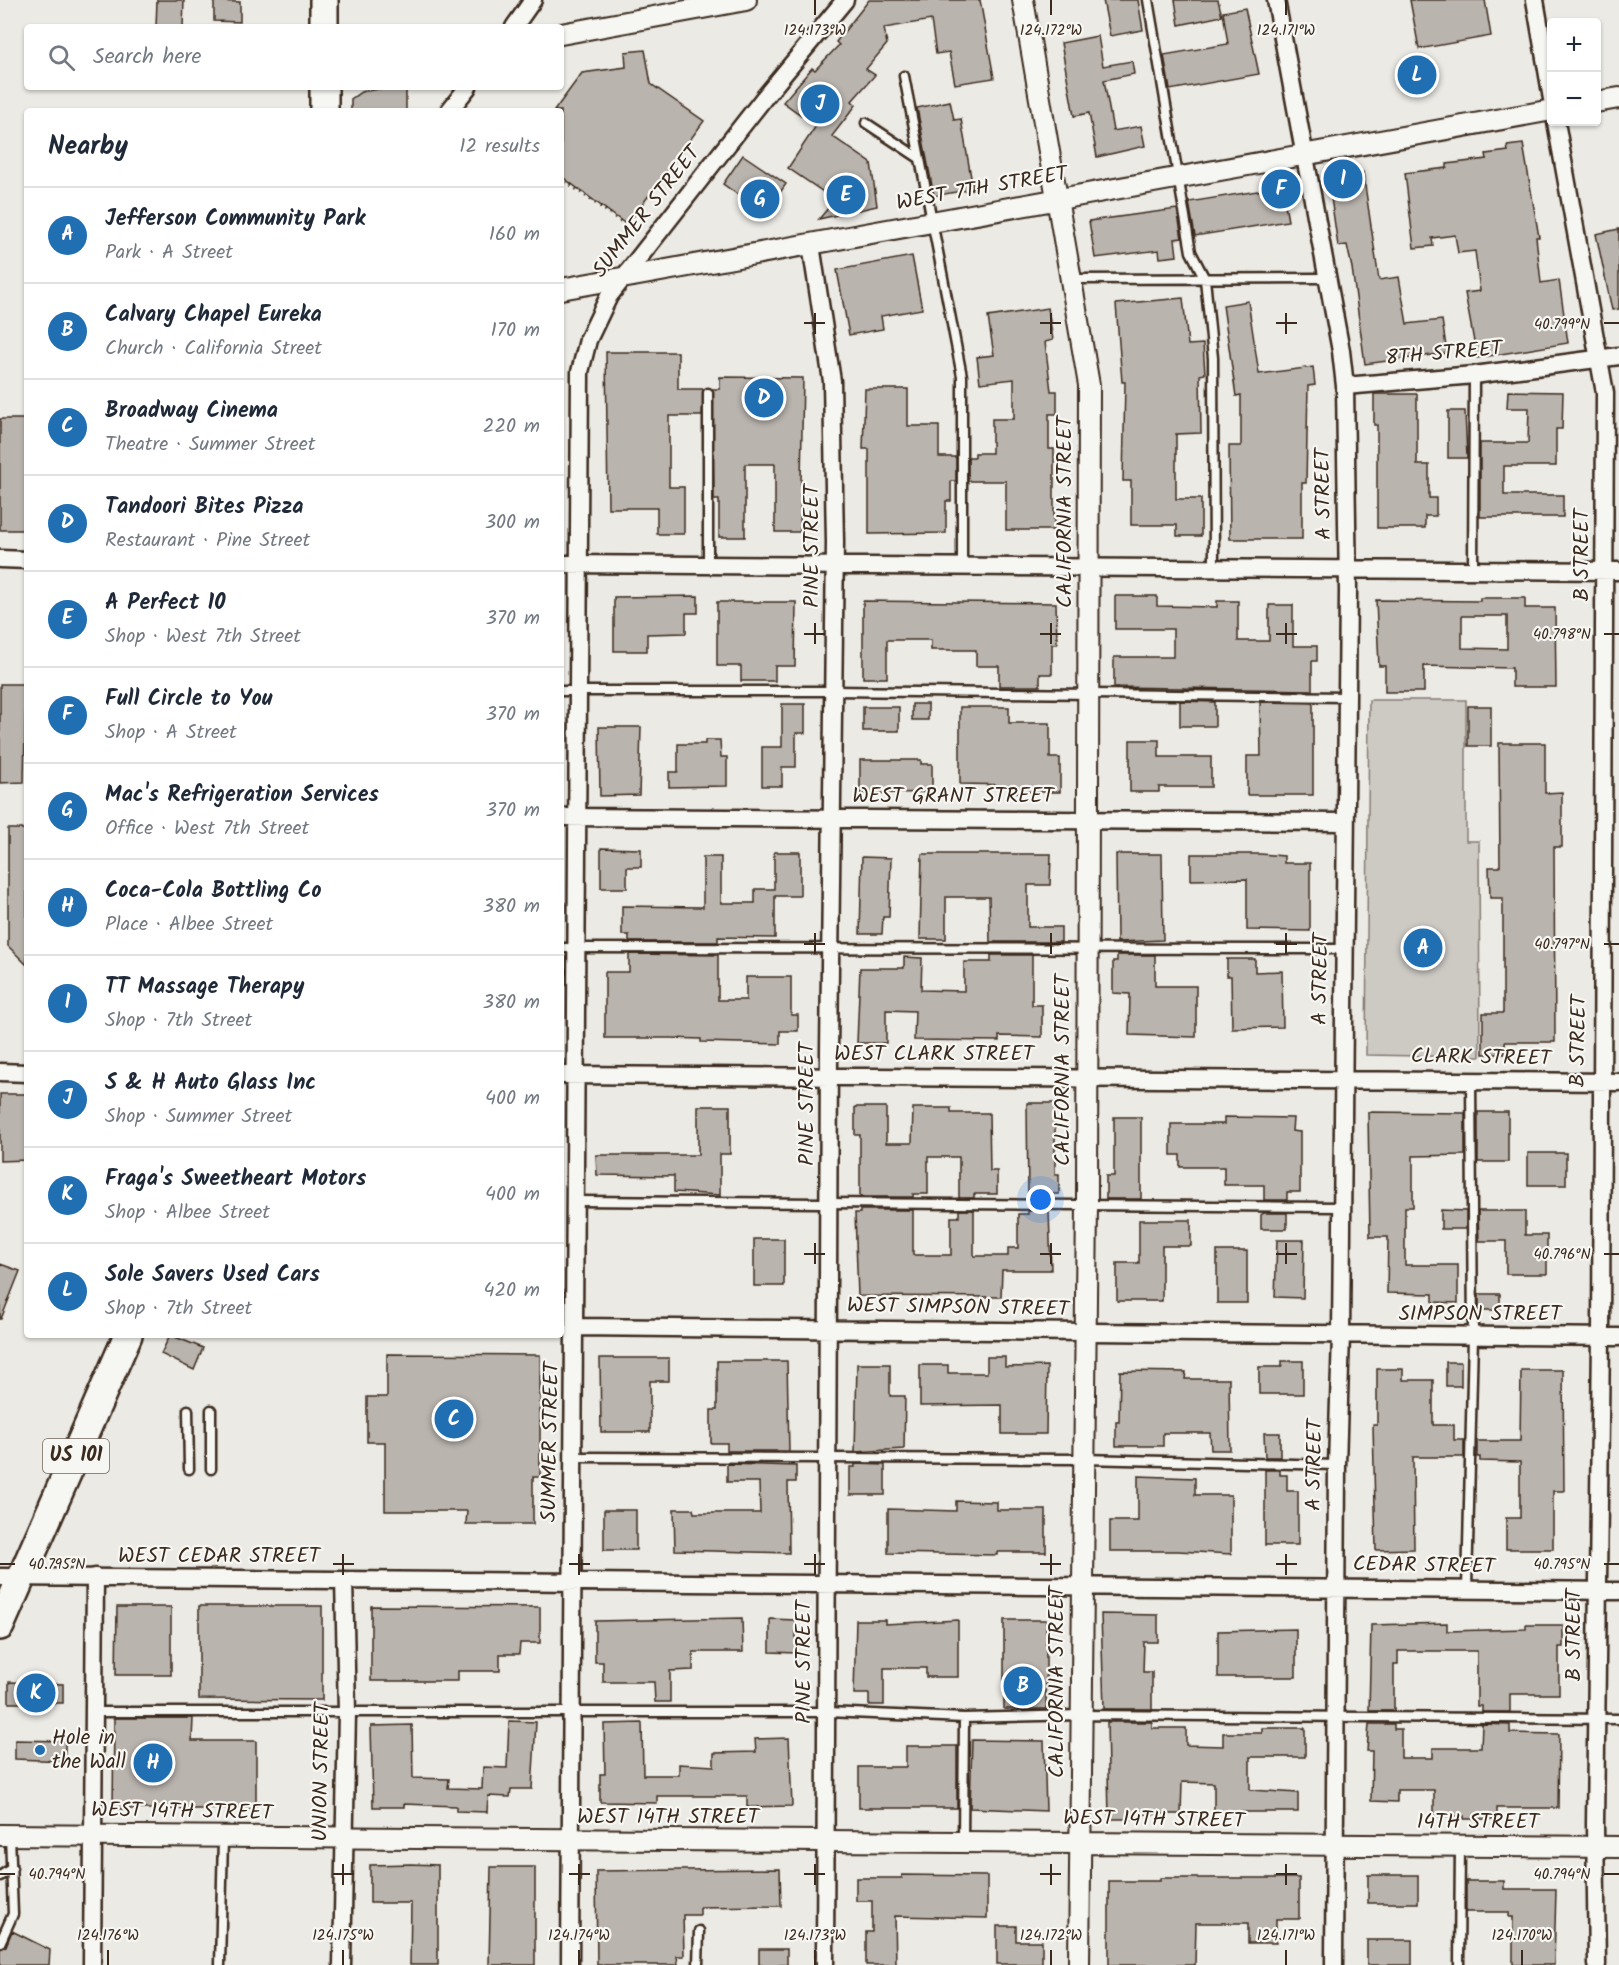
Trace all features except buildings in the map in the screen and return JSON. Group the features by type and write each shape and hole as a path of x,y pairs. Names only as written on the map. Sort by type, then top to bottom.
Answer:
{"highway":[{"path":"324,0 324,24"},
{"path":"324,90 324,108"},
{"name":"US 101","path":"0,1626 11,1577 127,1338"}],"street":[{"path":"515,24 533,0"},
{"path":"564,33 746,0"},
{"name":"SUMMER STREET","path":"570,1965 576,1201 569,1075 578,948 580,372 588,340 609,296 764,98 845,0"},
{"name":"CALIFORNIA STREET","path":"1023,0 1073,279 1089,385 1088,949 1085,1078 1087,1204 1081,1586 1079,1965"},
{"name":"A STREET","path":"1276,0 1328,278 1345,386 1348,568 1341,1335 1337,1465 1334,1965"},
{"path":"1535,0 1547,74"},
{"path":"451,108 466,90"},
{"path":"1601,101 1619,98"},
{"name":"WEST 7TH STREET","path":"564,288 1547,111"},
{"name":"B STREET","path":"1557,126 1601,358 1605,393 1611,570 1612,824 1600,1082 1601,1337 1595,1847 1597,1965"},
{"name":"PINE STREET","path":"811,245 832,381 835,565 830,818 832,947 829,1076 826,1584 828,1712 825,1965"},
{"name":"8TH STREET","path":"1345,386 1474,375 1619,356"},
{"path":"0,560 24,560"},
{"path":"564,564 1611,570"},
{"name":"WEST GRANT STREET","path":"564,818 1345,822"},
{"path":"0,1072 24,1073"},
{"name":"WEST CLARK STREET","path":"569,1075 1343,1080"},
{"name":"CLARK STREET","path":"1343,1080 1619,1082"},
{"name":"WEST SIMPSON STREET","path":"575,1327 1341,1335"},
{"name":"SIMPSON STREET","path":"1341,1335 1619,1337"},
{"name":"WEST CEDAR STREET","path":"11,1577 1337,1588"},
{"path":"92,1965 95,1577"},
{"name":"UNION STREET","path":"342,1965 347,1712 344,1580"},
{"name":"CEDAR STREET","path":"1337,1588 1619,1591"},
{"name":"WEST 14TH STREET","path":"5,1835 1336,1846"},
{"name":"14TH STREET","path":"1336,1846 1619,1847"}],"lane":[{"path":"1148,0 1191,252 1205,279 1213,358 1214,568"},
{"path":"904,76 962,376 962,566"},
{"path":"866,123 919,158"},
{"path":"1073,279 1328,278"},
{"path":"1473,570 1474,375"},
{"path":"708,393 708,564"},
{"path":"564,691 833,691 1089,696 1346,697"},
{"path":"564,948 1344,949"},
{"path":"1467,1589 1473,1336 1471,1080"},
{"path":"576,1201 1342,1207"},
{"path":"188,1410 189,1469"},
{"path":"212,1410 212,1469"},
{"path":"574,1457 1083,1459 1337,1465"},
{"path":"95,1712 828,1712 964,1718 1082,1715 1619,1719"},
{"path":"963,1842 964,1718"},
{"path":"0,1943 13,1914 12,1868 5,1835"},
{"path":"220,1965 224,1838"},
{"path":"1459,1965 1460,1846"},
{"path":"0,1876 12,1868"},
{"path":"698,1965 699,1931"}],"path":[{"path":"564,180 635,232"}],"shaded area":[{"path":"1369,700 1466,700 1466,841 1479,841 1480,1057 1366,1055"}],"place":[{"name":"Sole Savers Used Cars","path":"1417,75"},
{"name":"S & H Auto Glass Inc","path":"820,104"},
{"name":"TT Massage Therapy","path":"1343,179"},
{"name":"Full Circle to You","path":"1281,189"},
{"name":"A Perfect 10","path":"846,195"},
{"name":"Mac's Refrigeration Services","path":"760,199"},
{"name":"Tandoori Bites Pizza","path":"764,398"},
{"name":"Jefferson Community Park","path":"1423,948"},
{"name":"Broadway Cinema","path":"454,1419"},
{"name":"Calvary Chapel Eureka","path":"1023,1686"},
{"name":"Fraga's Sweetheart Motors","path":"36,1693"},
{"name":"Hole in the Wall","path":"40,1750"},
{"name":"Coca-Cola Bottling Co","path":"153,1763"}]}
